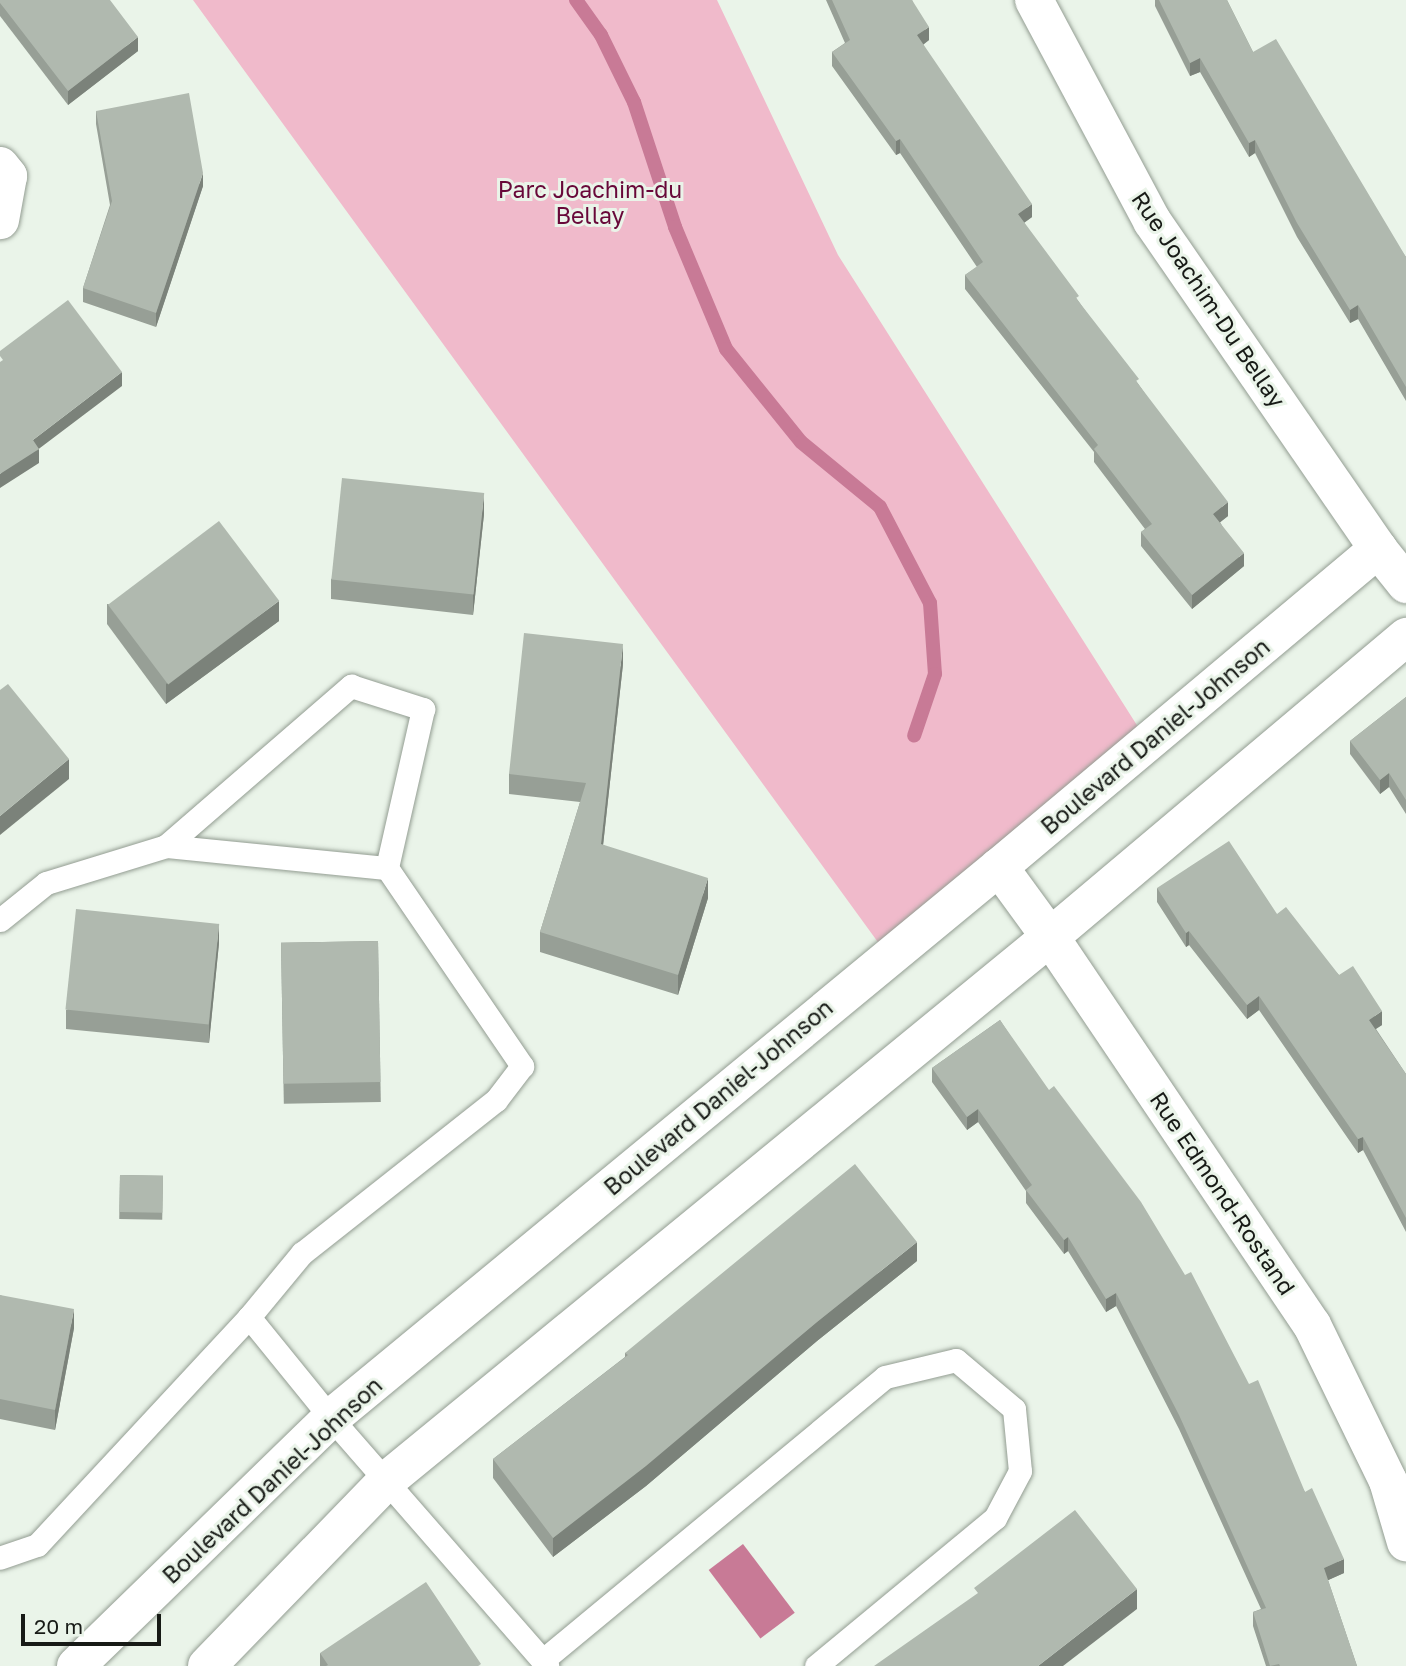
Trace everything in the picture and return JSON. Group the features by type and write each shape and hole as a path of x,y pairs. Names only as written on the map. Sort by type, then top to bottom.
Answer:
{"street":[{"name":"Rue Joachim-Du Bellay","path":"1034,0 1152,221 1378,549 1406,583"},
{"path":"0,166 8,176 0,220"},
{"name":"Boulevard Daniel-Johnson","path":"76,1666 331,1418 999,867 1378,549"},
{"path":"207,1666 386,1481 1051,937 1406,637"},
{"name":"Rue Edmond-Rostand","path":"999,867 1051,937 1312,1325 1388,1481 1406,1542"}],"lane":[{"path":"0,1558 37,1545 249,1317 302,1253 496,1100 522,1066 387,868 423,709 351,686 166,846"},
{"path":"0,920 46,883 166,846 387,868"},
{"path":"249,1317 331,1418 545,1663 885,1377 956,1360 1014,1409 1020,1471 995,1518 816,1666"}],"green space":[{"name":"Parc Joachim-du Bellay","path":"193,0 717,0 838,255 1147,741 888,956"}],"shaded area":[{"path":"743,1544 795,1613 760,1639 709,1570"}],"building":[{"path":"0,0 110,0 138,37 68,91"},
{"path":"832,0 912,0 929,27 917,35 1032,204 1018,214 1079,296 1076,298 1139,379 1136,381 1228,502 1213,514 1244,553 1192,595 1141,532 1152,524 1094,449 1098,445 965,275 983,262 900,139 896,141 832,52 850,40"},
{"path":"1159,0 1227,0 1253,52 1276,39 1406,257 1406,387 1358,305 1350,310 1297,223 1255,140 1249,143 1200,58 1190,63"},
{"path":"189,93 203,173 156,313 83,288 112,201 96,111"},
{"path":"68,300 122,372 33,440 39,449 0,474 0,362 3,360 0,351"},
{"path":"342,478 484,493 474,594 331,579"},
{"path":"219,521 279,601 168,685 108,605"},
{"path":"524,633 623,644 601,844 708,878 678,975 540,932 586,783 509,774"},
{"path":"8,684 69,759 0,816 0,690"},
{"path":"1406,697 1406,800 1389,773 1380,780 1350,741"},
{"path":"1229,841 1277,914 1286,907 1339,975 1353,966 1382,1011 1369,1020 1406,1074 1406,1218 1363,1137 1358,1139 1259,996 1247,1005 1189,931 1186,933 1157,888"},
{"path":"76,909 219,924 209,1024 65,1009"},
{"path":"378,941 380,1082 283,1084 281,943"},
{"path":"1000,1020 1049,1090 1054,1086 1141,1202 1185,1275 1191,1272 1249,1384 1258,1380 1305,1492 1312,1488 1344,1559 1324,1568 1357,1666 1270,1666 1253,1612 1266,1608 1179,1415 1116,1293 1106,1299 1068,1237 1064,1240 1026,1190 1032,1185 978,1109 967,1117 932,1068"},
{"path":"855,1164 917,1242 646,1466 553,1538 493,1459 628,1355 625,1353"},
{"path":"120,1175 163,1176 162,1213 119,1212"},
{"path":"0,1295 74,1309 55,1410 0,1399"},
{"path":"1075,1510 1137,1589 1038,1666 874,1666 978,1593 974,1588"},
{"path":"426,1582 481,1664 326,1666 328,1665 320,1653"}],"waterway":[{"path":"576,0 601,35 634,102 675,227 726,349 801,442 880,507 930,603 935,674 914,736"}]}
